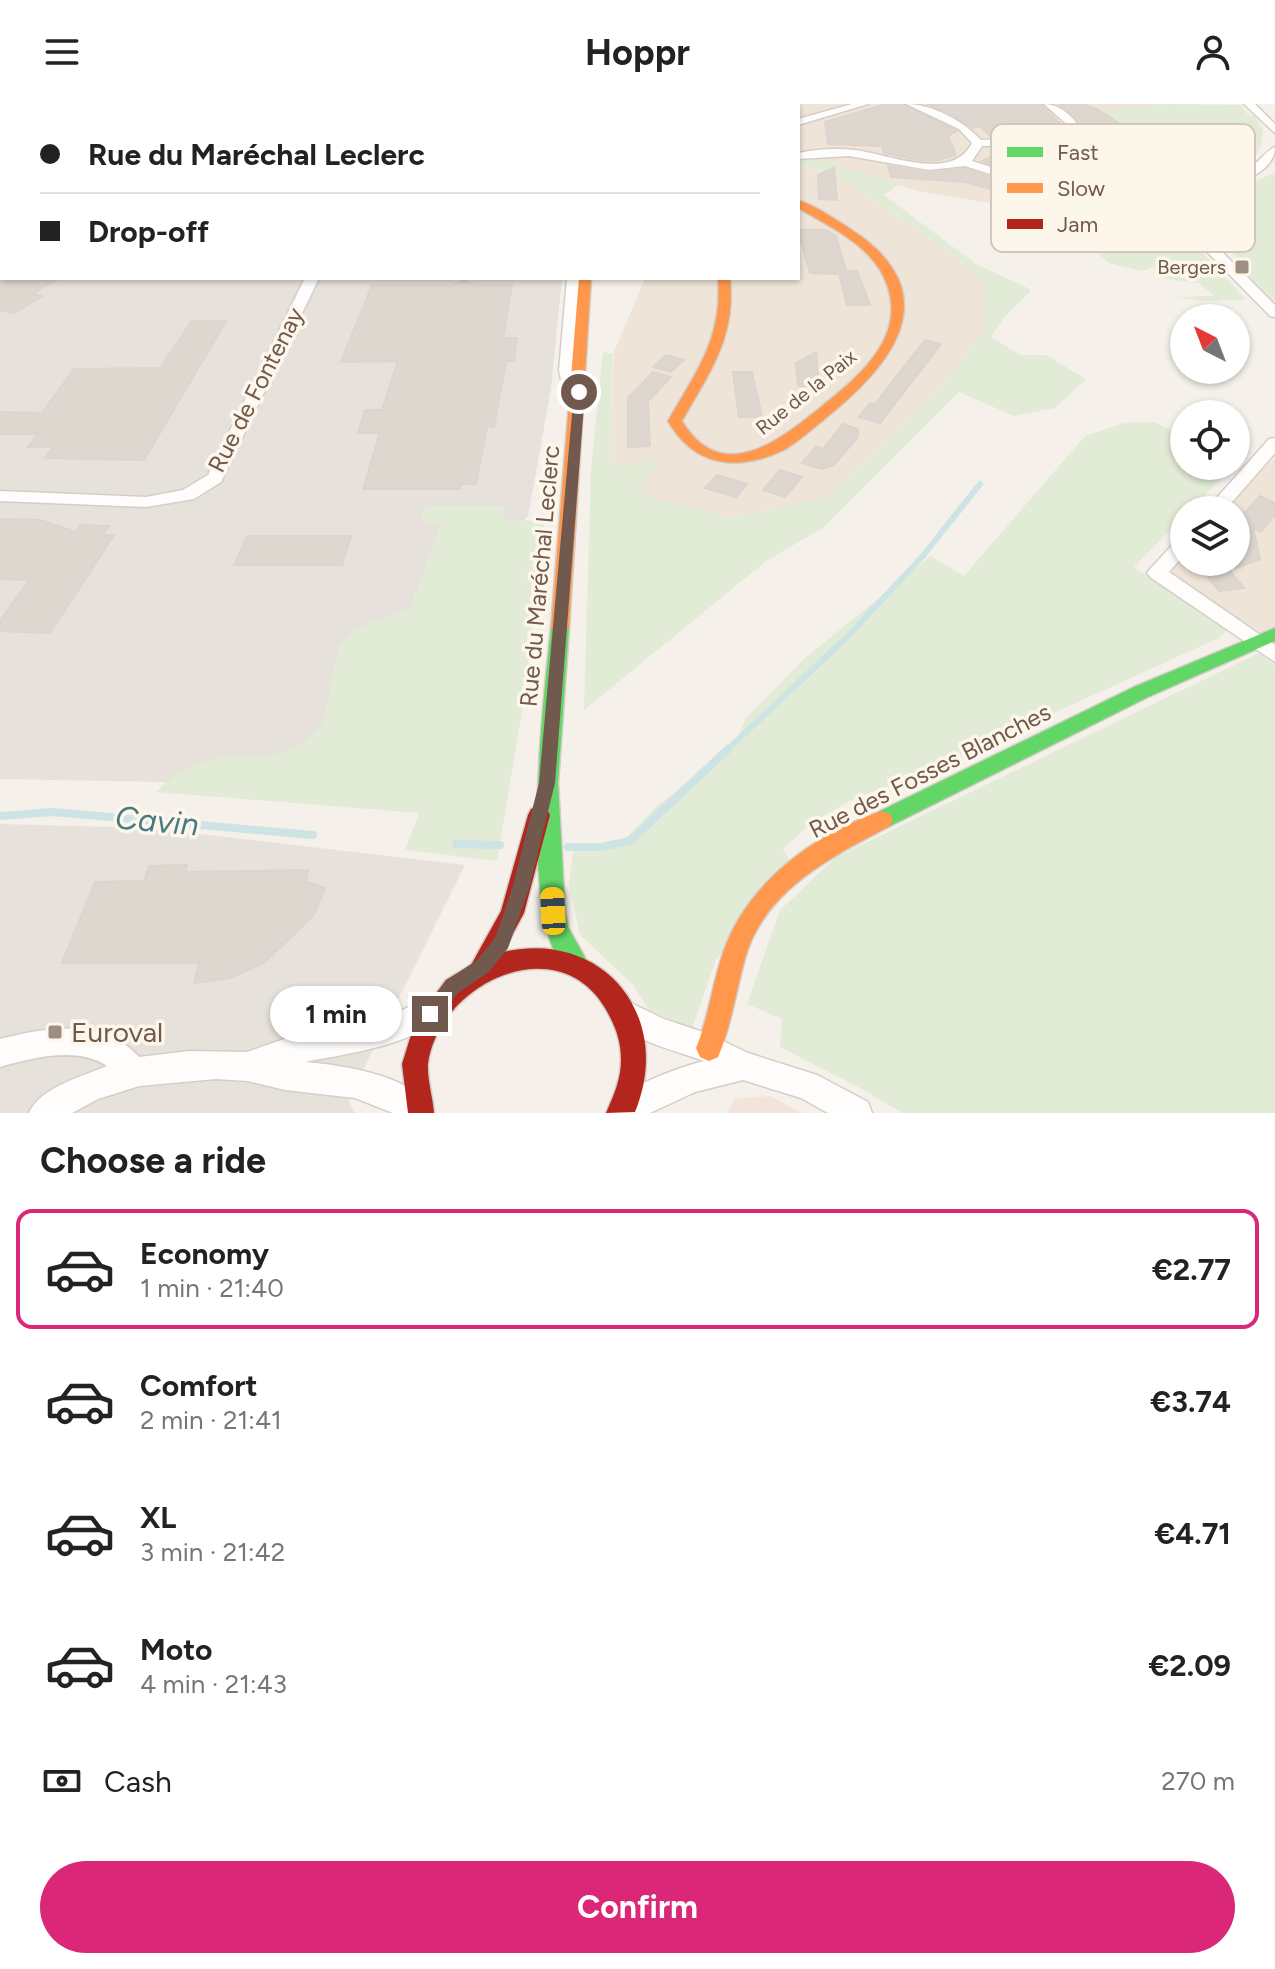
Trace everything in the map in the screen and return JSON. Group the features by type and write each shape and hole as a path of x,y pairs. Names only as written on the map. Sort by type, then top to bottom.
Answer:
{"street":[{"path":"800,121 863,104"},
{"path":"911,104 963,127 978,143 991,142"},
{"path":"1049,104 1073,124"},
{"path":"1249,104 1275,130"},
{"path":"965,162 976,153 978,143"},
{"path":"1255,169 1267,163 1275,150"},
{"path":"800,156 835,152 938,167 965,162 991,170"},
{"name":"Rue de la Paix","path":"724,280 728,308 723,335 713,362 675,421 685,441 706,454 736,459 759,456 778,448 877,364 891,342 898,321 899,301 882,264 866,247 800,204"},
{"path":"1215,252 1275,313"},
{"name":"Rue de Fontenay","path":"0,496 146,502 188,495 215,478 311,280"},
{"path":"574,280 567,371 578,414"},
{"name":"Rue du Maréchal Leclerc","path":"577,965 557,930 553,911 547,783 578,414 585,280"},
{"path":"1228,496 1275,443"},
{"path":"1170,559 1157,573 1266,637 1275,655"},
{"name":"Rue des Fosses Blanches","path":"709,1048 721,1016 730,969 749,914 779,881 798,866 818,852 1141,692 1266,637"},
{"name":"Rue du Maréchal Leclerc","path":"483,966 502,942 513,916 547,783"},
{"path":"419,1113 413,1082 416,1047 430,1014 452,987 483,966 518,956 553,957 586,968 613,990 627,1014 637,1057 630,1095 621,1113"},
{"path":"247,1066 290,1051 390,1031 438,1005"},
{"path":"627,1014 657,1031 709,1048 743,1066 807,1085 857,1113"},
{"path":"0,1053 23,1046 69,1041 110,1050 132,1072"},
{"path":"44,1113 110,1077 196,1066 247,1066 280,1074 345,1080 384,1091 419,1113"},
{"path":"621,1113 663,1087 703,1073 743,1066"}],"shaded area":[{"path":"800,104 1169,104 1103,111 1120,124 991,124 991,203 918,191 812,157 800,160"},
{"path":"800,166 843,179 954,256 984,282 984,331 939,390 829,497 731,518 635,494 660,462 616,465 609,460 614,352 644,280 800,280"},
{"path":"0,280 562,280 551,389 528,516 274,784 0,779"},
{"path":"1275,457 1275,641 1172,577 1250,576 1250,496 1237,496"},
{"name":"Euroval","path":"0,824 149,828 465,865 348,1100 355,1113 0,1113"},
{"path":"770,1096 802,1113 728,1113 734,1099"}],"green space":[{"path":"1169,104 1241,105 1248,115 1255,116 1263,131 1255,156 1255,124 1119,124 1102,111"},
{"path":"812,157 899,184 884,195 976,264 1032,290 1006,315 991,337 1020,355 1046,355 1086,379 1055,408 1014,416 959,392 824,527 765,562 584,710 591,469 603,352 613,354 609,460 616,465 661,461 636,494 731,518 829,497 939,390 984,331 984,282 954,256 843,179 800,166 800,160"},
{"path":"1275,172 1275,302 1240,270 1247,268 1231,252 1255,252 1255,181"},
{"path":"1097,252 1202,252 1246,300 1200,301 1175,297 1214,296 1199,283 1160,278 1154,267 1142,271 1109,263"},
{"path":"1155,422 1170,430 1170,480 1220,480 1204,496 1170,496 1170,530 1134,567 1229,629 1219,638 908,779 853,799 813,822 783,849 791,862 716,960 692,1028 650,1011 633,985 580,935 569,885 573,851 617,847 658,805 734,748 745,719 805,658 931,556 964,576 1085,436 1124,423"},
{"path":"425,506 504,506 503,520 544,521 524,699 497,861 405,850 419,813 156,792 175,774 218,757 268,756 296,748 323,724 338,648 353,630 410,608 441,524 422,520"},
{"path":"1259,653 1275,665 1275,1113 902,1113 780,1047 782,1019 747,1004 780,910 836,857"}],"building":[{"path":"886,104 903,104 957,131 948,136 956,155 935,161 919,160 884,153 882,146 828,144 825,122"},
{"path":"927,104 1041,104 1060,124 991,124 991,137 980,126 973,128 948,112"},
{"path":"1058,104 1083,104 1120,124 1080,124 1075,116"},
{"path":"888,166 928,173 965,169 991,178 991,189 965,182 891,177"},
{"path":"834,168 837,200 819,199 818,175"},
{"path":"800,230 826,230 836,236 846,271 857,271 870,305 847,305 839,274 810,273"},
{"path":"0,280 56,280 33,294 42,296 15,313 0,310"},
{"path":"464,280 475,285 512,285 503,338 517,338 514,361 506,361 494,427 487,427 476,484 460,484 460,489 363,489 380,433 358,433 365,410 382,410 398,361 341,362 372,285 452,285"},
{"path":"192,321 226,321 144,460 45,458 53,447 28,447 38,434 0,434 0,412 42,413 74,369 160,368"},
{"path":"925,340 941,344 880,423 859,417 870,403 875,404"},
{"path":"816,352 819,387 798,386 796,363"},
{"path":"666,355 684,360 671,372 653,367"},
{"path":"653,372 671,377 648,401 650,446 628,447 628,398"},
{"path":"733,372 752,372 762,417 739,417"},
{"path":"843,424 858,429 858,437 834,465 822,469 802,463 816,447 823,449"},
{"path":"780,470 802,477 785,497 763,490"},
{"path":"717,475 747,484 736,497 705,488"},
{"path":"1260,496 1275,503 1275,515 1260,532 1253,527 1260,559 1250,563 1250,507"},
{"path":"0,519 40,520 76,532 81,525 109,526 103,535 114,535 50,633 0,631 0,621 29,580 0,579"},
{"path":"247,536 351,536 342,565 234,565"},
{"path":"1207,576 1234,576 1244,588 1219,591"},
{"path":"187,865 185,872 308,870 306,881 325,888 314,915 264,963 230,978 194,983 199,963 62,963 95,882 144,881 149,866"}],"waterway":[{"path":"726,751 847,637 922,557 980,484"},
{"path":"568,847 601,847 630,841 728,749"},
{"name":"Cavin","path":"0,816 52,812 313,835"},
{"name":"Cavin","path":"456,844 500,845"}],"traffic: fast":[{"path":"560,628 547,783 553,911 557,930 577,965"},
{"path":"882,820 1141,692 1275,634"}],"traffic: slow":[{"path":"724,280 726,299 720,336 705,370 675,421 693,445 720,457 735,459 765,454 779,447 855,386 880,359 892,338 896,323 896,294 884,266 863,244 800,204"},
{"path":"560,628 585,280"},
{"path":"709,1048 718,1025 735,952 759,906 794,871 814,857 882,820"}],"traffic: jam":[{"path":"483,966 512,913 539,815"},
{"path":"421,1113 415,1064 428,1022 455,989 490,966 530,957 570,962 604,984 628,1024 634,1047 634,1069 620,1113"}],"place":[{"name":"Bergers","path":"1242,267"},
{"name":"Euroval","path":"55,1032"}],"route":[{"path":"430,1014 452,987 483,966 502,942 521,889 547,783 579,392"}]}
